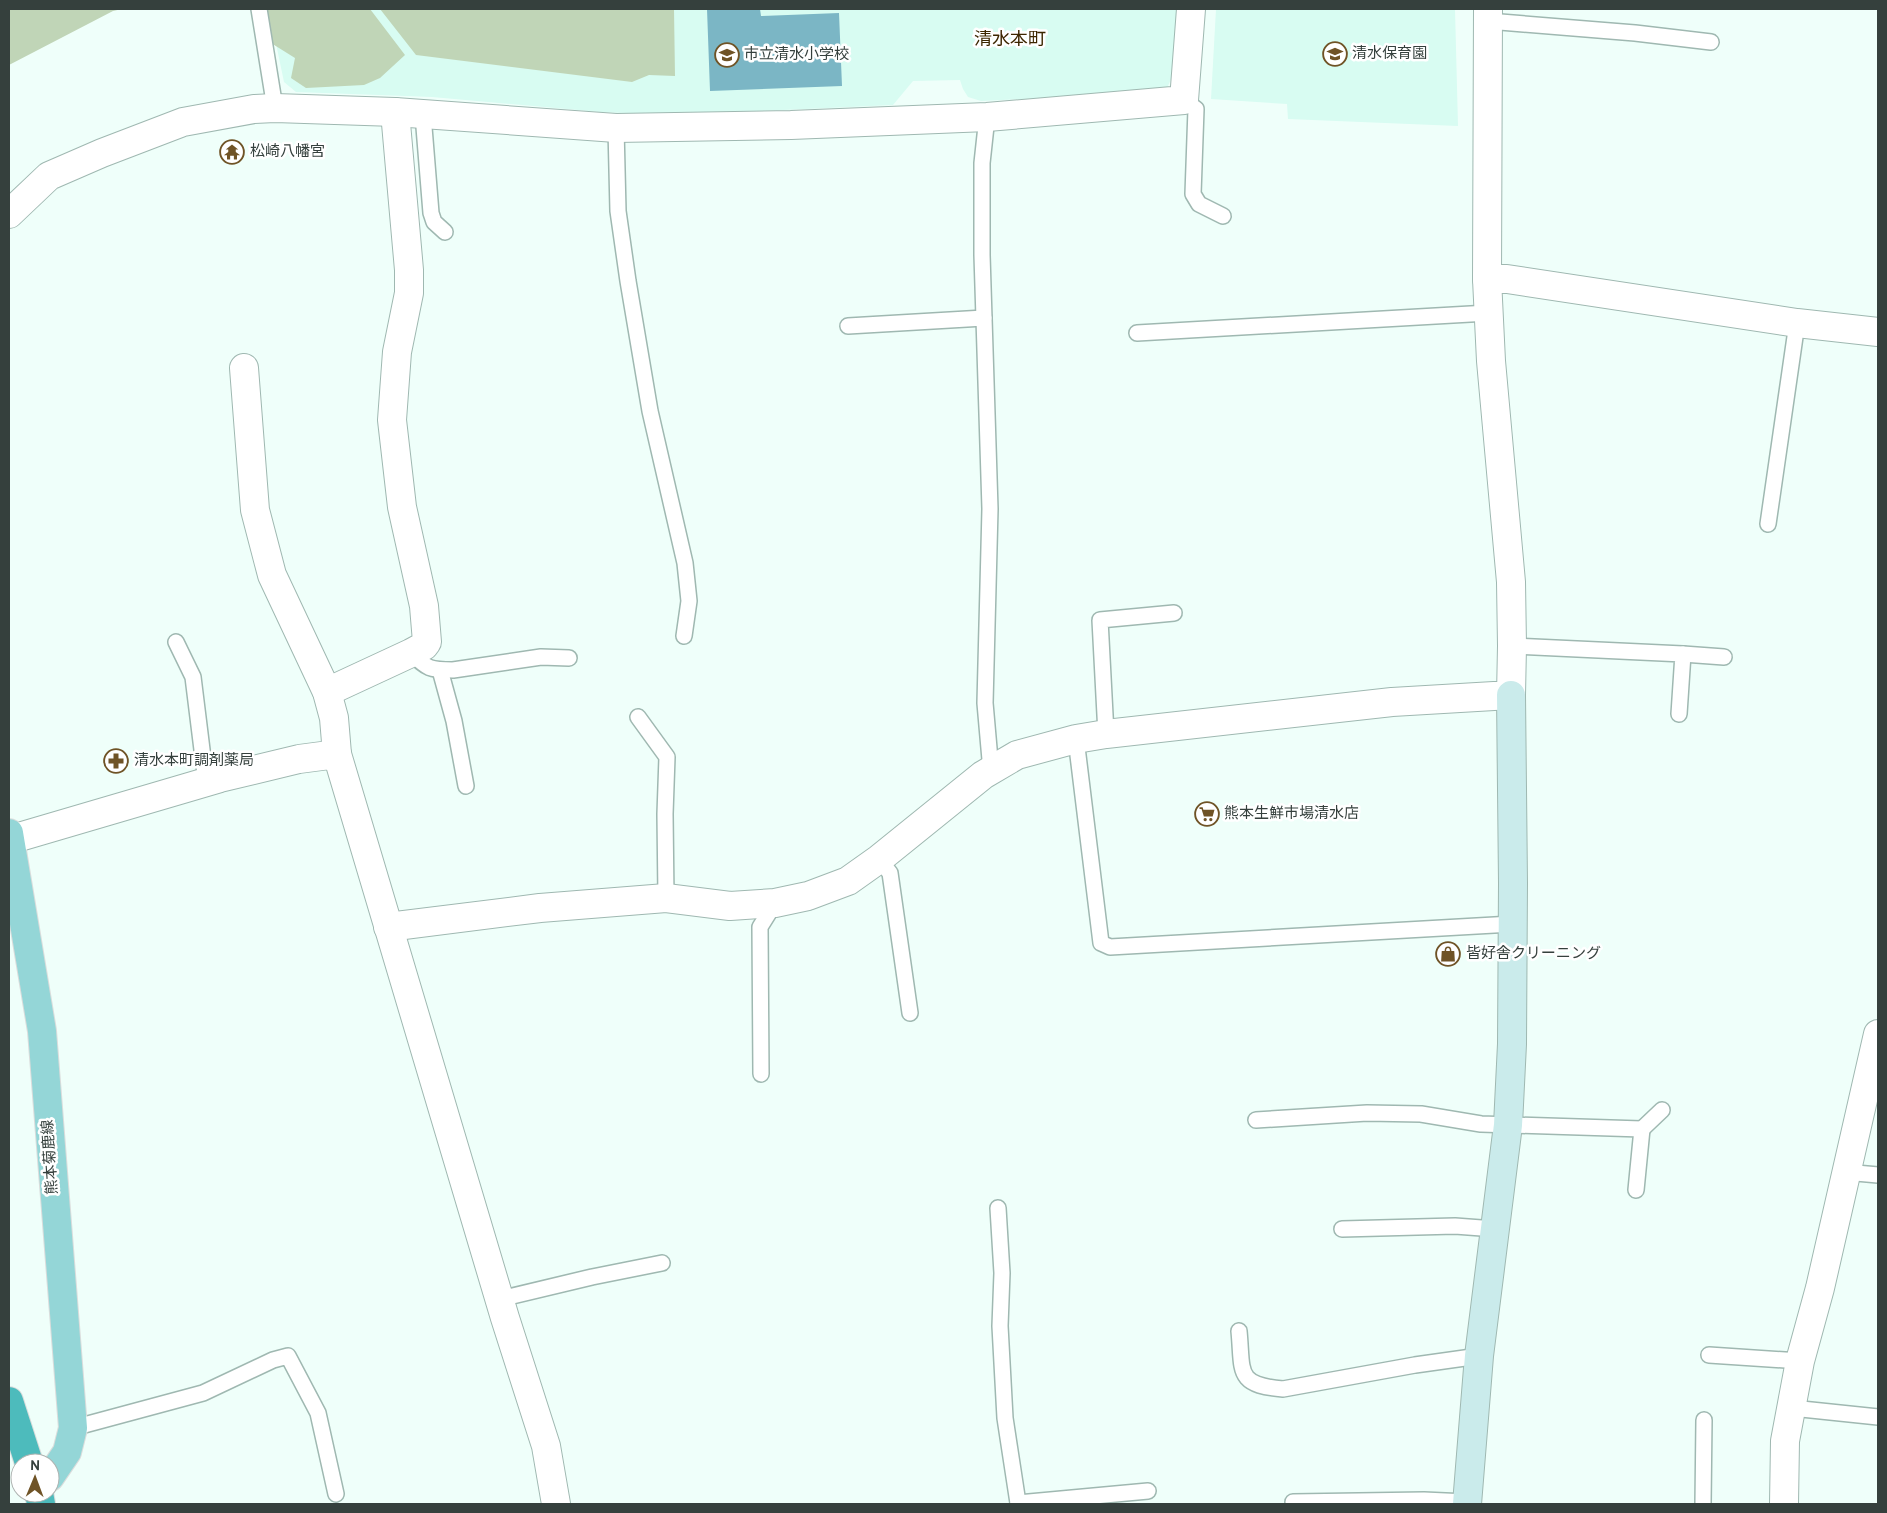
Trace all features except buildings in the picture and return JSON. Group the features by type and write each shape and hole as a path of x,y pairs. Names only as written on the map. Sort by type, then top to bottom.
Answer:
{"highway":[{"path":"9,1401 26,1453"}],"main road":[{"name":"熊本菊鹿線","path":"9,837 42,1031 73,1428 67,1452 60,1462"}],"street":[{"path":"9,214 49,176 102,153 183,122 225,114 275,108 394,112 616,128 791,125 986,117 1184,100 1190,9"},
{"path":"1467,1503 1479,1356 1508,1125 1512,1044 1511,582 1488,313 1488,15"},
{"path":"327,692 411,653 424,646 427,642 424,606 402,507 392,420 397,352 409,294 409,270 394,112"},
{"path":"1487,279 1516,280 1797,323 1878,332"},
{"path":"244,368 255,510 272,575 327,692 334,718 337,754 500,1299 546,1446 556,1504"},
{"path":"388,927 540,908 666,898 730,906 775,904 808,896 848,881 879,859 990,771 1017,755 1076,739 1106,734 1392,702 1510,695"},
{"path":"9,837 206,782 299,759 337,754"},
{"path":"1784,1504 1786,1441 1800,1361 1820,1288 1845,1172 1876,1050"}],"lane":[{"path":"259,9 275,108"},
{"path":"1488,15 1710,42"},
{"path":"1184,100 1196,109 1194,194 1199,204 1223,216"},
{"path":"423,115 431,213 434,222 445,232"},
{"path":"986,117 982,163 984,318 990,509 986,703 990,771"},
{"path":"616,128 618,211 628,281 650,411 685,563 689,601 684,636"},
{"path":"1137,334 1488,313"},
{"path":"848,326 984,318"},
{"path":"1768,524 1797,323"},
{"path":"1106,734 1100,620 1174,613"},
{"path":"176,642 193,677 206,782"},
{"path":"1512,646 1724,657"},
{"path":"411,653 428,668 440,670 453,670 541,657 569,658"},
{"path":"1679,714 1683,654"},
{"path":"440,670 454,721 466,786"},
{"path":"638,718 667,757 665,814 666,898"},
{"path":"1076,739 1101,943 1110,947 1512,924"},
{"path":"879,859 890,873 910,1013"},
{"path":"761,1074 760,927 775,904"},
{"path":"1636,1190 1642,1129 1662,1110"},
{"path":"1256,1120 1367,1113 1421,1114 1480,1124 1642,1129"},
{"path":"1845,1172 1878,1174"},
{"path":"998,1208 1002,1273 1000,1326 1005,1418 1018,1504 1148,1491"},
{"path":"1342,1229 1455,1226 1494,1229"},
{"path":"500,1299 592,1276 662,1263"},
{"path":"1239,1331 1242,1370 1249,1381 1262,1387 1282,1389 1415,1365 1479,1356"},
{"path":"1709,1355 1800,1361"},
{"path":"73,1428 203,1393 273,1360 288,1356 318,1413 336,1494"},
{"path":"1792,1408 1878,1417"},
{"path":"1704,1420 1704,1504"},
{"path":"1292,1502 1424,1500 1467,1503"}],"shaded area":[{"path":"9,9 122,9 113,11 9,65"},
{"path":"260,9 370,9 405,55 380,78 364,85 306,88 291,78 295,58 271,43"},
{"name":"市立清水小学校","path":"273,9 1178,9 1173,75 1167,88 1155,93 981,101 968,97 960,80 913,81 893,105 677,115 600,112 432,97 296,92 284,82 274,34"},
{"path":"380,9 674,9 675,76 649,75 632,82 416,55"},
{"name":"清水保育園","path":"1216,9 1455,9 1458,126 1288,119 1287,104 1211,99"}],"water":[{"path":"707,9 760,9 761,16 839,13 842,86 710,91"}],"place":[{"name":"清水保育園","path":"1335,54"},
{"name":"市立清水小学校","path":"727,55"},
{"name":"松崎八幡宮","path":"232,152"},
{"name":"清水本町調剤薬局","path":"116,761"},
{"name":"熊本生鮮市場清水店","path":"1207,814"},
{"name":"皆好舎クリーニング","path":"1448,954"}],"district":[{"name":"清水本町","path":"1010,40"}]}
